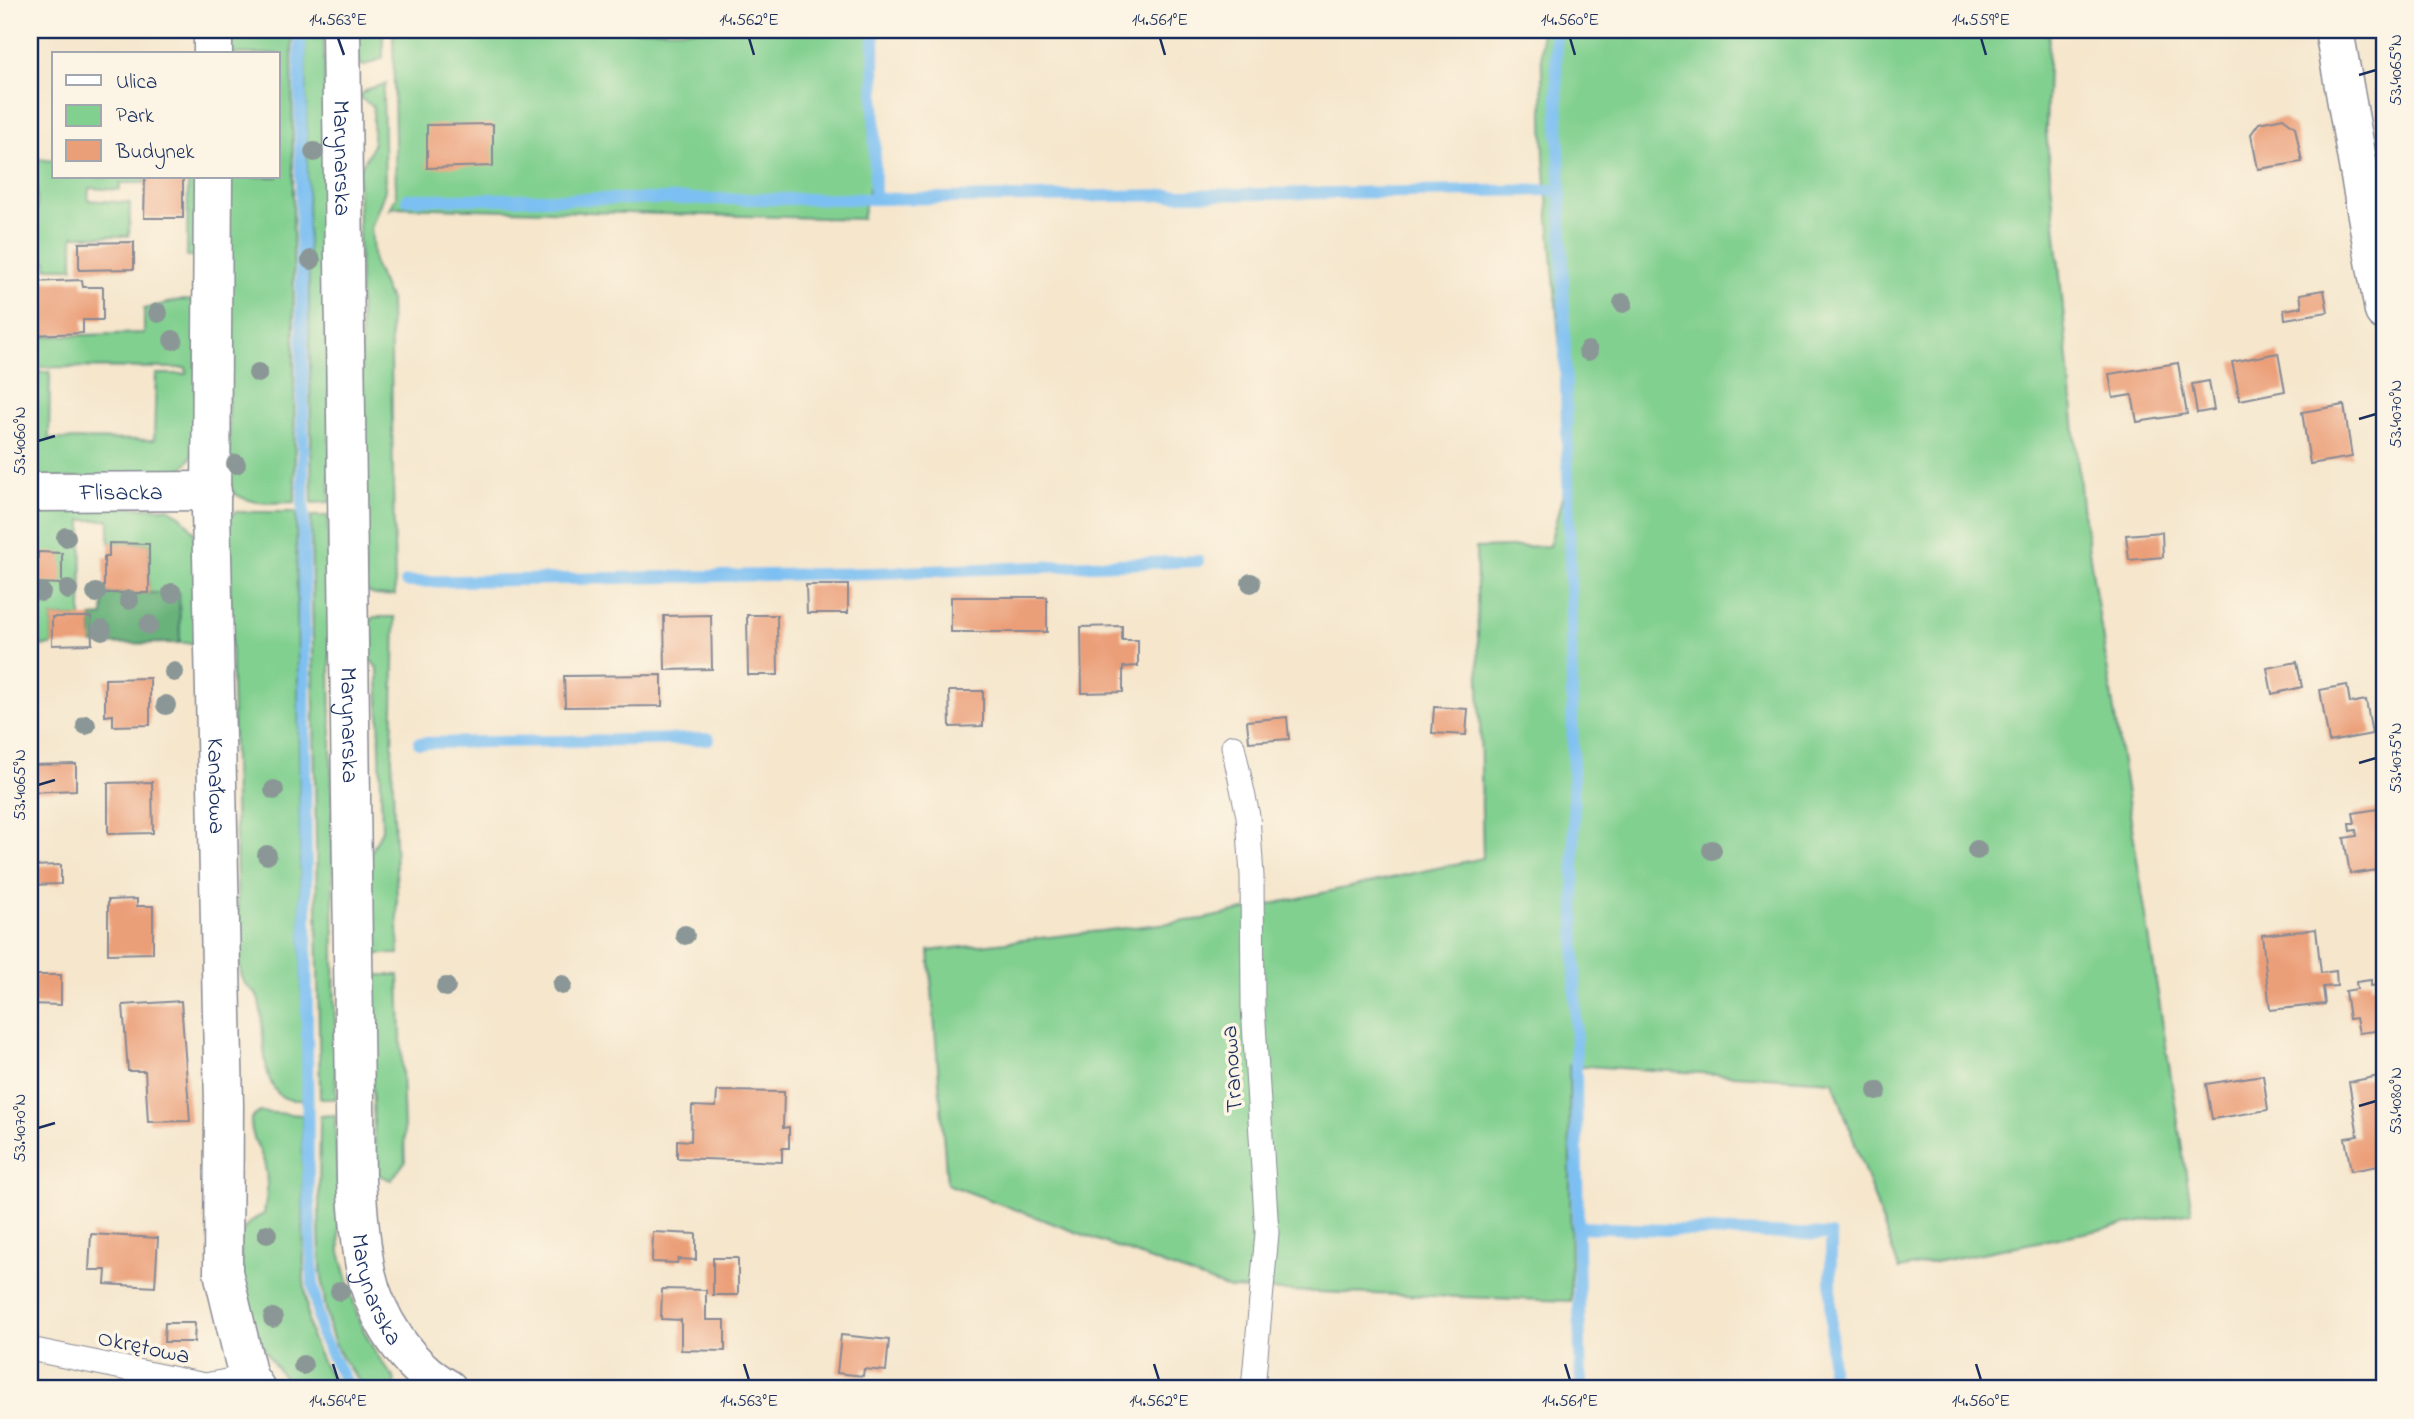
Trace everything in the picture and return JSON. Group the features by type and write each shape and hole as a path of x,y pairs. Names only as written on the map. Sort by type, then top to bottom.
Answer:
{"street":[{"path":"213,30 213,52"},
{"name":"Marynarska","path":"341,30 356,1180 366,1273 377,1304 392,1334 437,1387"},
{"path":"2334,30 2384,311"},
{"name":"Kanałowa","path":"213,178 212,491 224,1105 223,1272 252,1383"},
{"name":"Flisacka","path":"30,492 212,491"}],"lane":[{"name":"Tranowa","path":"1233,746 1248,816 1252,876 1253,1007 1267,1233 1253,1389"},
{"name":"Okrętowa","path":"30,1349 205,1385 252,1383"}],"green space":[{"path":"223,30 292,30 295,502 253,501 230,490 223,178 280,178 280,52 223,52"},
{"path":"305,30 324,30 330,502 312,503"},
{"path":"356,30 383,30 383,58 363,66 357,60"},
{"path":"393,30 870,30 870,184 862,219 390,209 396,197"},
{"path":"1541,30 2049,30 2046,130 2082,506 2192,1212 1899,1269 1833,1081 1569,1065 1571,1301 1229,1289 947,1184 929,951 1203,919 1483,858 1476,548 1549,546 1570,468 1544,160"},
{"path":"386,84 383,91 385,190 371,228 374,264 390,300 395,595 375,595 365,589 358,173 373,145 373,106 358,97 368,89"},
{"path":"37,159 52,161 52,178 145,178 144,183 120,183 120,190 89,188 88,200 130,203 129,236 73,236 73,268 47,268 47,261 33,260 33,211 37,210"},
{"path":"188,178 202,178 200,256 187,256"},
{"path":"179,300 199,301 195,448 186,464 172,475 30,479 30,372 50,372 49,439 154,440 156,374 186,374 186,368 30,367 30,337 144,333 144,309"},
{"path":"30,505 168,508 181,516 194,532 203,643 180,643 179,593 149,593 149,544 109,543 109,520 82,520 81,617 52,617 52,645 30,646"},
{"path":"236,512 296,512 303,1100 286,1099 274,1089 266,1066 259,1001 256,994 244,983 239,964 228,517"},
{"path":"311,516 328,516 336,1099 320,1099"},
{"path":"104,593 179,593 180,643 92,644 91,617 103,616"},
{"path":"374,617 395,617 392,759 399,954 376,954 368,947 368,858 382,830 378,669 369,658 365,626"},
{"path":"378,975 399,975 405,1162 391,1180 376,1174 368,984"},
{"path":"260,1112 302,1115 304,1280 308,1320 312,1339 323,1364 339,1389 296,1389 272,1361 248,1312 242,1275 242,1233 252,1220 264,1214 267,1188 266,1169 251,1124 251,1118"},
{"path":"335,1115 340,1252 359,1321 375,1352 395,1380 392,1389 368,1389 348,1367 330,1331 321,1271 320,1116"}],"building":[{"path":"2283,118 2295,127 2302,162 2258,169 2251,134 2259,123"},
{"path":"493,124 493,166 427,168 427,125"},
{"path":"145,178 183,178 183,218 144,218"},
{"path":"30,211 33,211 33,269 30,269"},
{"path":"134,242 134,269 79,270 79,243"},
{"path":"82,280 83,287 103,287 103,320 83,320 83,333 31,335 30,282"},
{"path":"2324,290 2328,312 2285,319 2284,310 2302,307 2300,294"},
{"path":"2278,353 2285,391 2240,400 2232,362"},
{"path":"2178,363 2187,414 2137,422 2132,395 2113,398 2109,374"},
{"path":"2209,381 2214,410 2197,413 2192,384"},
{"path":"2344,405 2352,457 2310,464 2302,412"},
{"path":"2162,532 2163,557 2129,560 2126,535"},
{"path":"109,543 149,544 149,593 104,593 104,557 109,557"},
{"path":"38,552 62,553 62,584 37,583"},
{"path":"806,585 848,585 848,613 807,613"},
{"path":"951,597 1047,597 1047,632 951,632"},
{"path":"711,615 712,669 665,670 664,616"},
{"path":"747,615 777,615 778,675 748,675"},
{"path":"52,617 91,617 92,644 52,645"},
{"path":"1122,626 1122,640 1138,640 1138,666 1123,667 1123,692 1082,693 1081,627"},
{"path":"2297,662 2302,687 2272,694 2267,668"},
{"path":"662,675 662,706 565,707 564,676"},
{"path":"150,678 150,725 113,726 113,715 105,716 105,679"},
{"path":"2347,685 2350,703 2366,700 2372,734 2329,742 2320,690"},
{"path":"949,691 983,691 983,726 950,727"},
{"path":"1434,707 1468,709 1466,735 1432,733"},
{"path":"1287,717 1289,739 1249,742 1247,721"},
{"path":"76,764 76,790 30,792 30,765"},
{"path":"152,782 153,833 108,834 108,783"},
{"path":"2384,808 2384,869 2350,874 2344,838 2357,836 2356,830 2350,831 2349,823 2355,823 2353,813"},
{"path":"61,865 61,884 30,885 30,866"},
{"path":"137,899 137,906 153,906 153,953 108,954 108,900"},
{"path":"2316,929 2321,973 2336,971 2337,986 2323,987 2325,1004 2270,1010 2262,935"},
{"path":"30,975 61,975 61,1005 30,1004"},
{"path":"2371,980 2371,986 2384,984 2384,1030 2359,1033 2356,1018 2349,1019 2345,991 2357,989 2356,982"},
{"path":"181,1001 190,1121 148,1122 145,1071 128,1071 123,1005"},
{"path":"2263,1075 2268,1110 2212,1119 2206,1084"},
{"path":"2384,1075 2384,1165 2351,1171 2345,1138 2358,1136 2349,1082"},
{"path":"717,1091 784,1092 783,1128 789,1127 789,1148 782,1148 782,1162 677,1158 677,1140 691,1141 692,1106 716,1107"},
{"path":"653,1232 696,1234 696,1260 678,1259 677,1263 652,1262"},
{"path":"91,1234 158,1238 155,1287 105,1284 106,1270 89,1270"},
{"path":"713,1258 738,1258 738,1295 713,1295"},
{"path":"662,1289 706,1290 706,1320 725,1320 725,1351 681,1350 681,1320 661,1319"},
{"path":"165,1323 195,1323 194,1342 164,1342"},
{"path":"841,1335 889,1340 886,1371 864,1369 863,1376 837,1373"}],"waterway":[{"path":"300,30 308,1177 313,1284 321,1334 346,1383 355,1389"},
{"path":"874,30 875,199"},
{"path":"1555,30 1569,538 1581,1389"},
{"path":"407,199 875,199 1561,190"},
{"path":"406,582 874,573 1198,561"},
{"path":"419,743 709,739"},
{"path":"1577,1227 1831,1235 1831,1389"}]}
